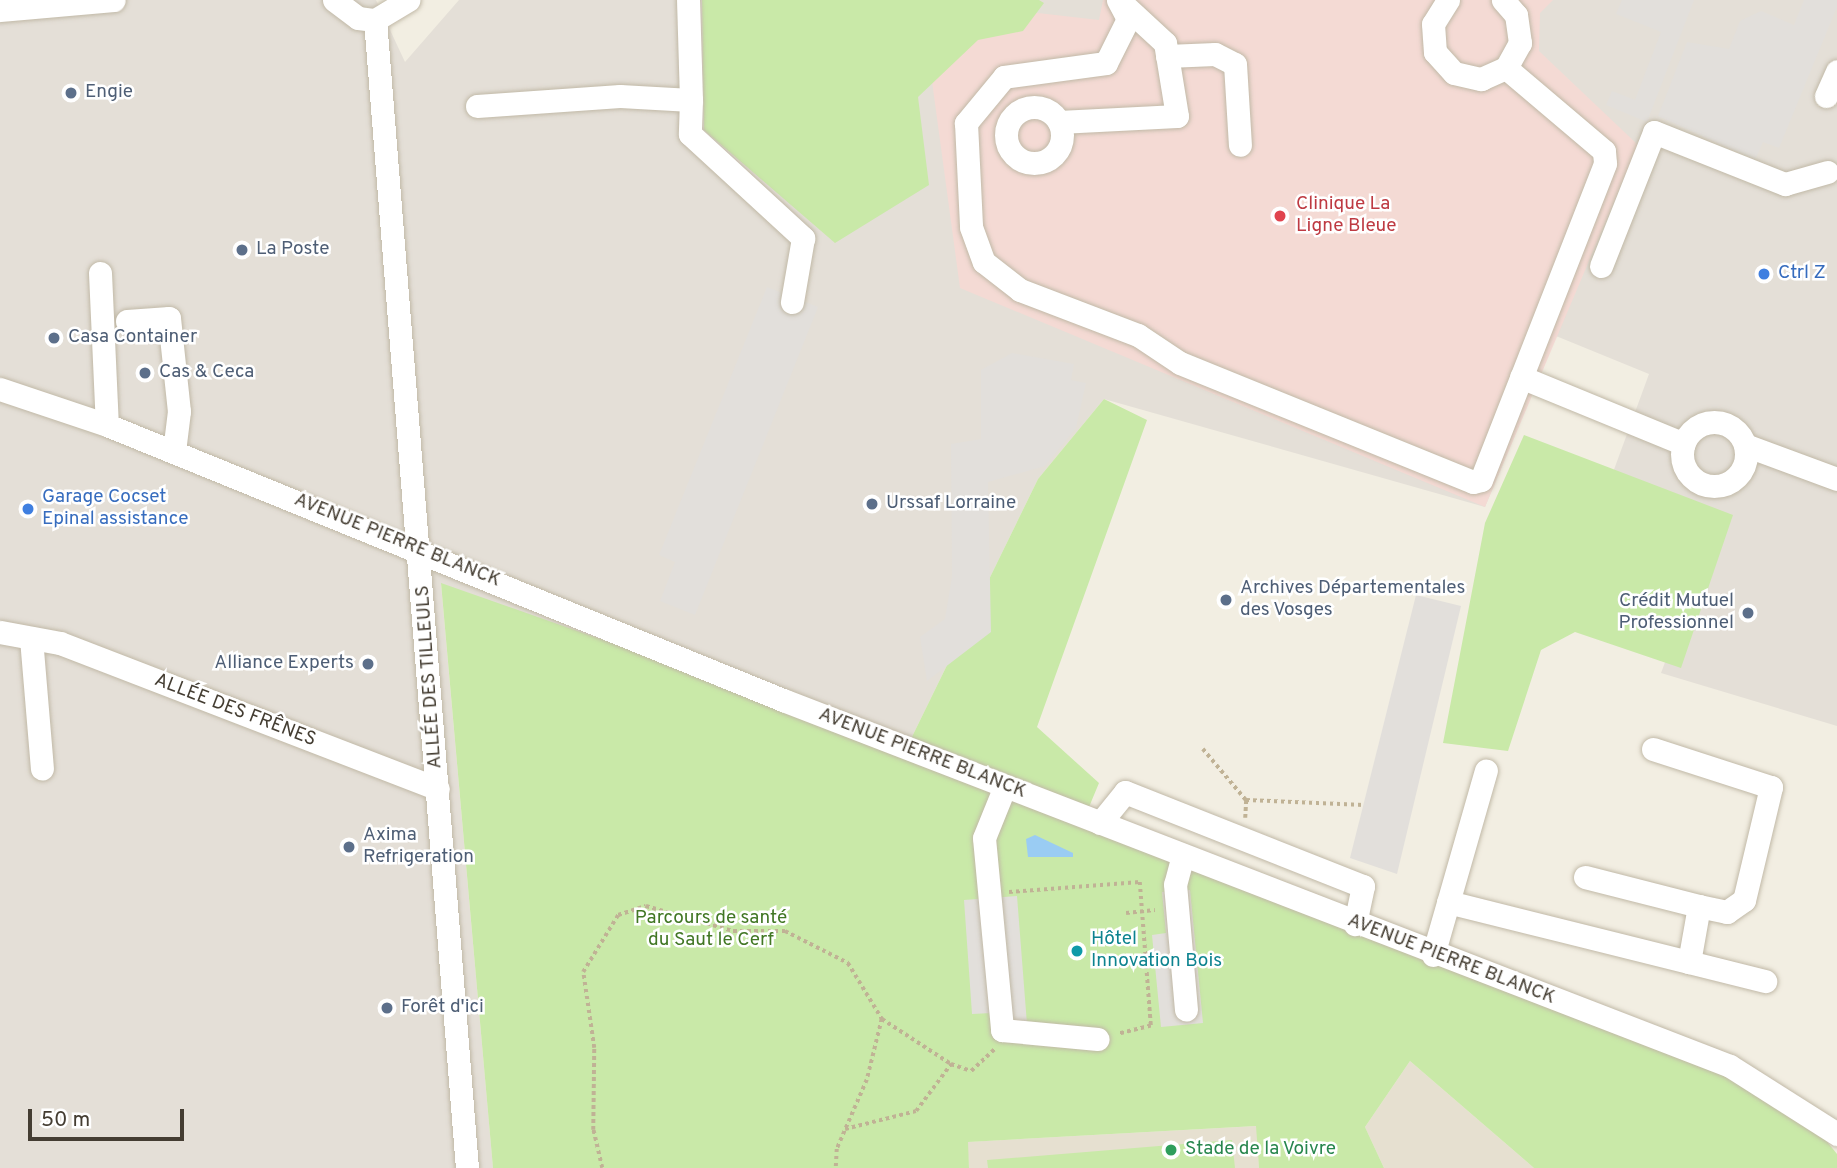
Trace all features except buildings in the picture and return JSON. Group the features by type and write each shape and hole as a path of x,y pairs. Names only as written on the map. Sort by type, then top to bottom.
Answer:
{"street":[{"path":"0,10 114,0"},
{"path":"334,0 358,18 375,20 408,0"},
{"path":"688,0 690,134 803,238 792,302"},
{"path":"1448,0 1433,24 1442,64 1467,79 1506,68 1520,43 1516,5"},
{"path":"1122,4 1121,40 1106,63 1004,78 966,123 971,227 984,262 1020,290 1138,335 1180,363 1473,482 1481,480 1605,163 1604,151 1506,68"},
{"path":"1059,122 1177,116 1165,43 1122,4"},
{"name":"ALLÉE DES TILLEULS","path":"375,20 421,550 467,1168"},
{"path":"1167,56 1215,54 1235,64 1240,145"},
{"path":"1826,96 1837,71"},
{"path":"477,106 620,96 691,100"},
{"path":"1601,266 1654,132 1785,184 1827,172"},
{"path":"100,273 107,425"},
{"path":"127,321 169,318 179,411 174,452"},
{"path":"1521,377 1684,444"},
{"name":"AVENUE PIERRE BLANCK","path":"0,389 107,425 1005,786 1433,955 1730,1066 1837,1134"},
{"path":"1745,445 1738,475 1710,486 1685,469 1684,444 1692,430 1711,422 1732,428 1745,445 1837,479"},
{"name":"ALLÉE DES FRÊNES","path":"0,632 60,643 438,789"},
{"path":"31,638 42,769"},
{"path":"1585,877 1727,912 1744,900 1771,787 1767,780 1653,749"},
{"path":"1433,955 1486,770"},
{"path":"1005,786 984,838 1002,1030 1098,1039"},
{"path":"1100,823 1125,792 1363,886 1355,924"},
{"path":"1183,855 1175,884 1186,1010"},
{"path":"1448,902 1765,981"},
{"path":"1689,962 1699,906"}],"path":[{"path":"1203,749 1246,800 1364,805"},
{"path":"989,893 1140,882 1151,1026 1098,1039"},
{"path":"602,1168 593,1130 594,1048 583,972 629,908 670,911 733,932 785,931 848,963 882,1019 951,1064 971,1071 1012,1031"},
{"path":"1126,913 1178,908"},
{"path":"836,1168 845,1129 867,1080 882,1019"},
{"path":"845,1129 916,1111 951,1064"}],"shaded area":[{"path":"0,0 376,0 405,62 459,0 1837,0 1837,726 1661,673 1717,524 1608,486 1649,374 1556,336 1485,507 1104,399 1038,479 907,747 441,584 493,1168 0,1168"},
{"name":"Clinique La Ligne Bleue","path":"1103,0 1553,0 1540,13 1539,51 1638,145 1485,507 960,288 931,74 1004,9 1099,20"},
{"path":"1622,0 1694,0 1647,122 1606,105 1612,91 1635,100 1661,32 1616,14"},
{"path":"1804,0 1837,0 1837,7 1779,148 1763,142 1755,160 1658,116 1687,42 1729,49 1740,21 1761,11 1794,25"},
{"path":"767,287 818,307 695,615 660,601 675,562 659,555"},
{"path":"1012,353 1074,364 1071,380 1086,383 1076,428 1045,466 988,482 991,632 927,681 920,637 945,619 952,576 951,444 981,439 981,370"},
{"path":"1416,595 1461,606 1397,874 1350,858"},
{"path":"1190,890 1203,1023 1161,1027 1152,935 1166,933 1162,892"},
{"path":"1017,896 1028,1037 994,1039 992,1013 972,1014 964,900"},
{"path":"1410,1061 1534,1168 1384,1168 1365,1127"},
{"path":"1257,1126 1259,1168 969,1168 967,1142"}],"green space":[{"path":"702,0 1039,0 1044,3 1023,31 978,40 918,97 929,185 835,243 704,130"},
{"name":"Parcours de santé du Saut le Cerf","path":"1104,399 1147,420 1037,727 1099,783 1084,819 1641,1026 1811,1122 1837,1154 1837,1168 1534,1168 1410,1061 1365,1127 1384,1168 1259,1168 1256,1126 968,1142 969,1168 493,1168 441,583 907,747 1038,479"},
{"path":"1524,435 1733,515 1681,668 1575,632 1541,650 1508,751 1443,743 1485,523"},
{"name":"Stade de la Voivre","path":"1232,1140 1235,1168 988,1168 987,1160"}],"water":[{"path":"1035,835 1073,853 1073,857 1028,857 1026,839"}],"place":[{"name":"Engie","path":"71,93"},
{"name":"Clinique La Ligne Bleue","path":"1280,216"},
{"name":"La Poste","path":"242,250"},
{"name":"Ctrl Z","path":"1764,274"},
{"name":"Casa Container","path":"54,338"},
{"name":"Cas & Ceca","path":"145,373"},
{"name":"Urssaf Lorraine","path":"872,504"},
{"name":"Garage Cocset Epinal assistance","path":"28,509"},
{"name":"Archives Départementales des Vosges","path":"1226,600"},
{"name":"Crédit Mutuel Professionnel","path":"1748,613"},
{"name":"Alliance Experts","path":"368,664"},
{"name":"Axima Refrigeration","path":"349,847"},
{"name":"Hôtel Innovation Bois","path":"1077,951"},
{"name":"Forêt d'ici","path":"387,1008"},
{"name":"Stade de la Voivre","path":"1171,1150"}]}
